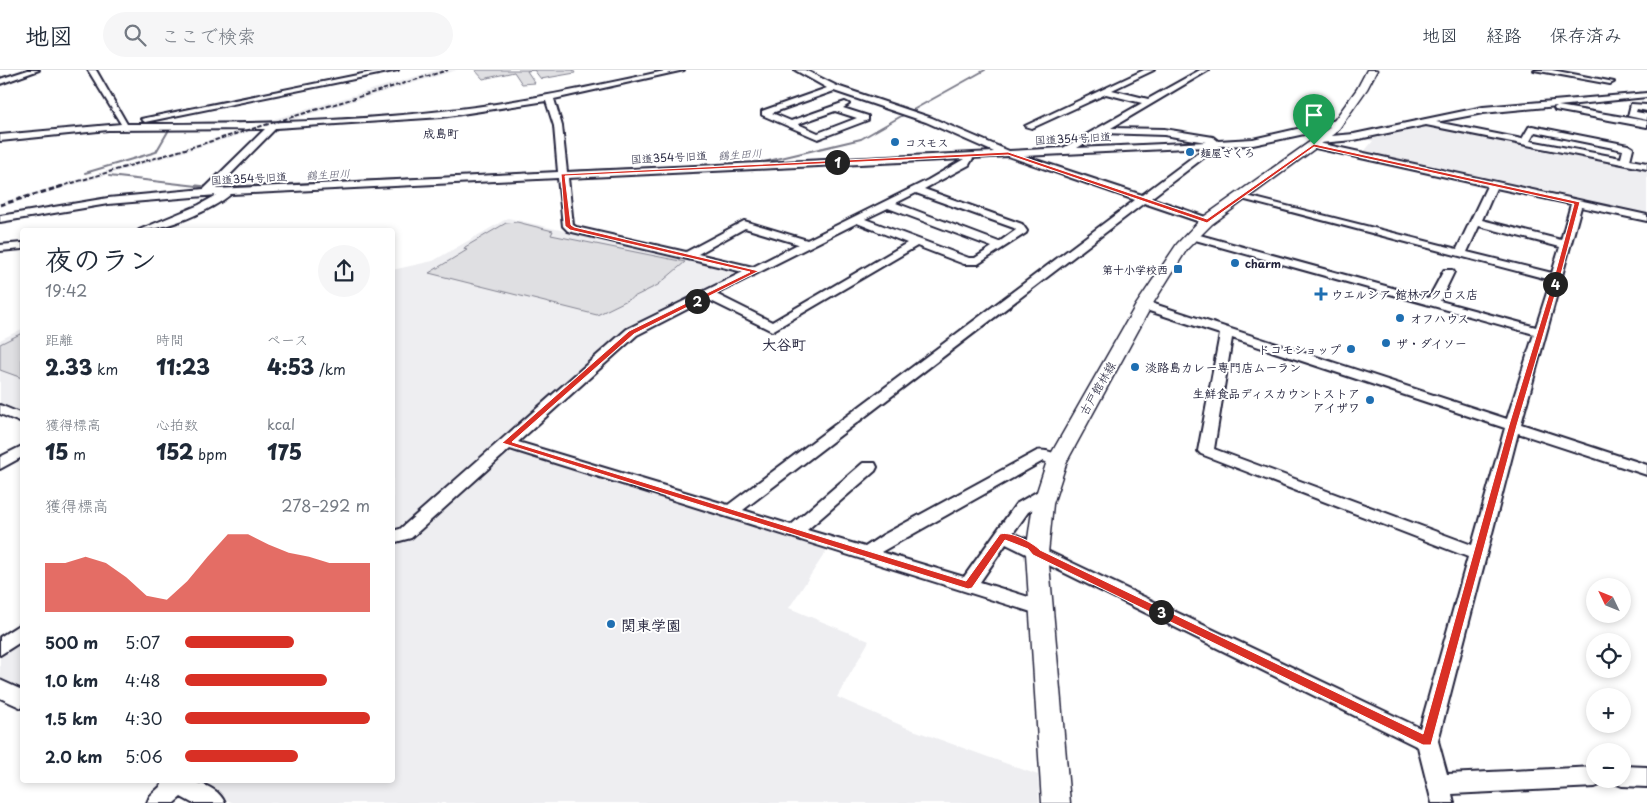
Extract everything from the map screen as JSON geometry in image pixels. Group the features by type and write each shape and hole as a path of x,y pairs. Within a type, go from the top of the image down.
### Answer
{"main road":[{"name":"古戸館林線","path":"1056,803 1037,553 1039,524 1046,494 1057,461 1144,305 1192,236 1207,221 1317,143 1337,126 1338,121 1362,89 1372,70"}],"street":[{"path":"0,82 34,70"},
{"path":"92,70 122,125"},
{"path":"0,138 122,125 394,70"},
{"path":"122,125 273,126 442,114 549,98 680,70"},
{"path":"799,70 834,88 929,120 974,142 1207,221"},
{"path":"1030,126 1150,70"},
{"path":"1065,151 1205,70"},
{"path":"1538,70 1610,82"},
{"path":"1603,116 1613,70"},
{"path":"834,88 766,113 818,136 865,118 835,108"},
{"path":"1105,91 1150,102"},
{"path":"1317,143 1483,110 1647,95"},
{"path":"1625,97 1647,101"},
{"path":"549,98 558,126 568,226 572,229 756,271"},
{"path":"791,124 862,98"},
{"path":"1537,104 1647,124"},
{"path":"1647,108 1634,106 1631,114 1647,117"},
{"name":"国道354号旧道","path":"0,220 108,201 208,192 1216,144 1268,140 1338,121"},
{"path":"1424,123 1647,166"},
{"path":"208,192 273,126"},
{"path":"1524,143 1532,129 1595,138 1628,148 1625,162"},
{"path":"730,512 1216,144 1213,140 1177,134 1100,130"},
{"path":"1591,155 1595,138"},
{"path":"1317,143 1647,218"},
{"path":"395,536 405,534 632,332 708,296 916,190 966,163 970,156"},
{"path":"1461,254 1493,184"},
{"path":"858,220 968,262 978,261 1022,231 1022,229 916,190"},
{"path":"149,228 203,207 231,191"},
{"path":"1239,197 1557,278"},
{"path":"1577,202 1557,278 1513,425 1427,741 1440,794 1586,778"},
{"path":"888,204 1000,246"},
{"path":"1476,222 1566,245"},
{"path":"686,256 744,224 809,244"},
{"path":"1192,236 1540,332"},
{"path":"708,296 772,327 916,242"},
{"path":"0,248 20,246"},
{"path":"1433,302 1448,272"},
{"path":"1144,305 1647,470"},
{"path":"1227,332 1206,451 1478,554"},
{"path":"0,409 20,418"},
{"path":"506,443 1041,608"},
{"path":"0,464 20,452"},
{"path":"868,555 872,550 890,538 1042,455 1057,461"},
{"path":"794,532 869,467"},
{"path":"968,586 1022,508 1046,494"},
{"path":"1003,536 1031,547 1037,553 1427,741"},
{"path":"0,646 20,632"},
{"path":"0,688 20,699"},
{"path":"1631,776 1647,777"},
{"path":"158,803 174,783"},
{"path":"177,783 214,803"}],"shaded area":[{"path":"437,70 457,70 283,122 261,123"},
{"path":"475,70 534,70 527,71 535,83 522,84 514,72 483,79"},
{"path":"534,70 573,70 575,73 541,79"},
{"path":"1427,125 1647,168 1647,215 1362,154 1373,141 1358,138"},
{"path":"257,126 266,127 0,207 0,203"},
{"path":"508,218 743,272 616,337 403,527 395,531 395,269 433,261"},
{"path":"517,222 553,231 551,235 685,262 658,285 597,315 429,273 467,250 464,249 465,247 506,223"},
{"path":"20,330 20,411 0,404 0,340"},
{"path":"20,334 20,377 0,370 0,344"},
{"name":"関東学園","path":"518,452 827,550 789,608 869,641 837,697 905,727 1038,775 1039,803 233,803 195,783 395,783 395,541 398,542 410,536 502,455"},
{"path":"20,636 20,691 0,680 0,651"}],"waterway":[{"name":"鶴生田川","path":"911,111 985,70"},
{"name":"鶴生田川","path":"568,171 760,163 861,139 905,114"},
{"name":"鶴生田川","path":"85,173 156,152 170,128"},
{"name":"鶴生田川","path":"241,186 218,187 558,172"},
{"name":"鶴生田川","path":"109,176 206,187 197,186"}],"railway":[{"path":"59,187 448,70"},
{"path":"0,205 63,186"}],"place":[{"name":"コスモス","path":"895,142"},
{"name":"麺屋ざくろ","path":"1190,152"},
{"name":"charm","path":"1235,263"},
{"name":"第十小学校西","path":"1178,269"},
{"name":"ウエルシア 館林アクロス店","path":"1321,294"},
{"name":"オフハウス","path":"1400,318"},
{"name":"ザ・ダイソー","path":"1386,343"},
{"name":"ドコモショップ","path":"1351,349"},
{"name":"淡路島カレー専門店ムーラン","path":"1135,367"},
{"name":"生鮮食品ディスカウントストア アイザワ","path":"1370,400"},
{"name":"関東学園","path":"611,624"}],"district":[{"name":"成島町","path":"441,133"},
{"name":"大谷町","path":"784,343"}],"route":[{"path":"1314,145 1577,202 1557,278 1513,425 1427,741 1037,553 1031,547 1003,536 968,586 506,443 632,332 756,271 572,229 568,226 562,175 1008,154 1207,221 1314,145"}]}
